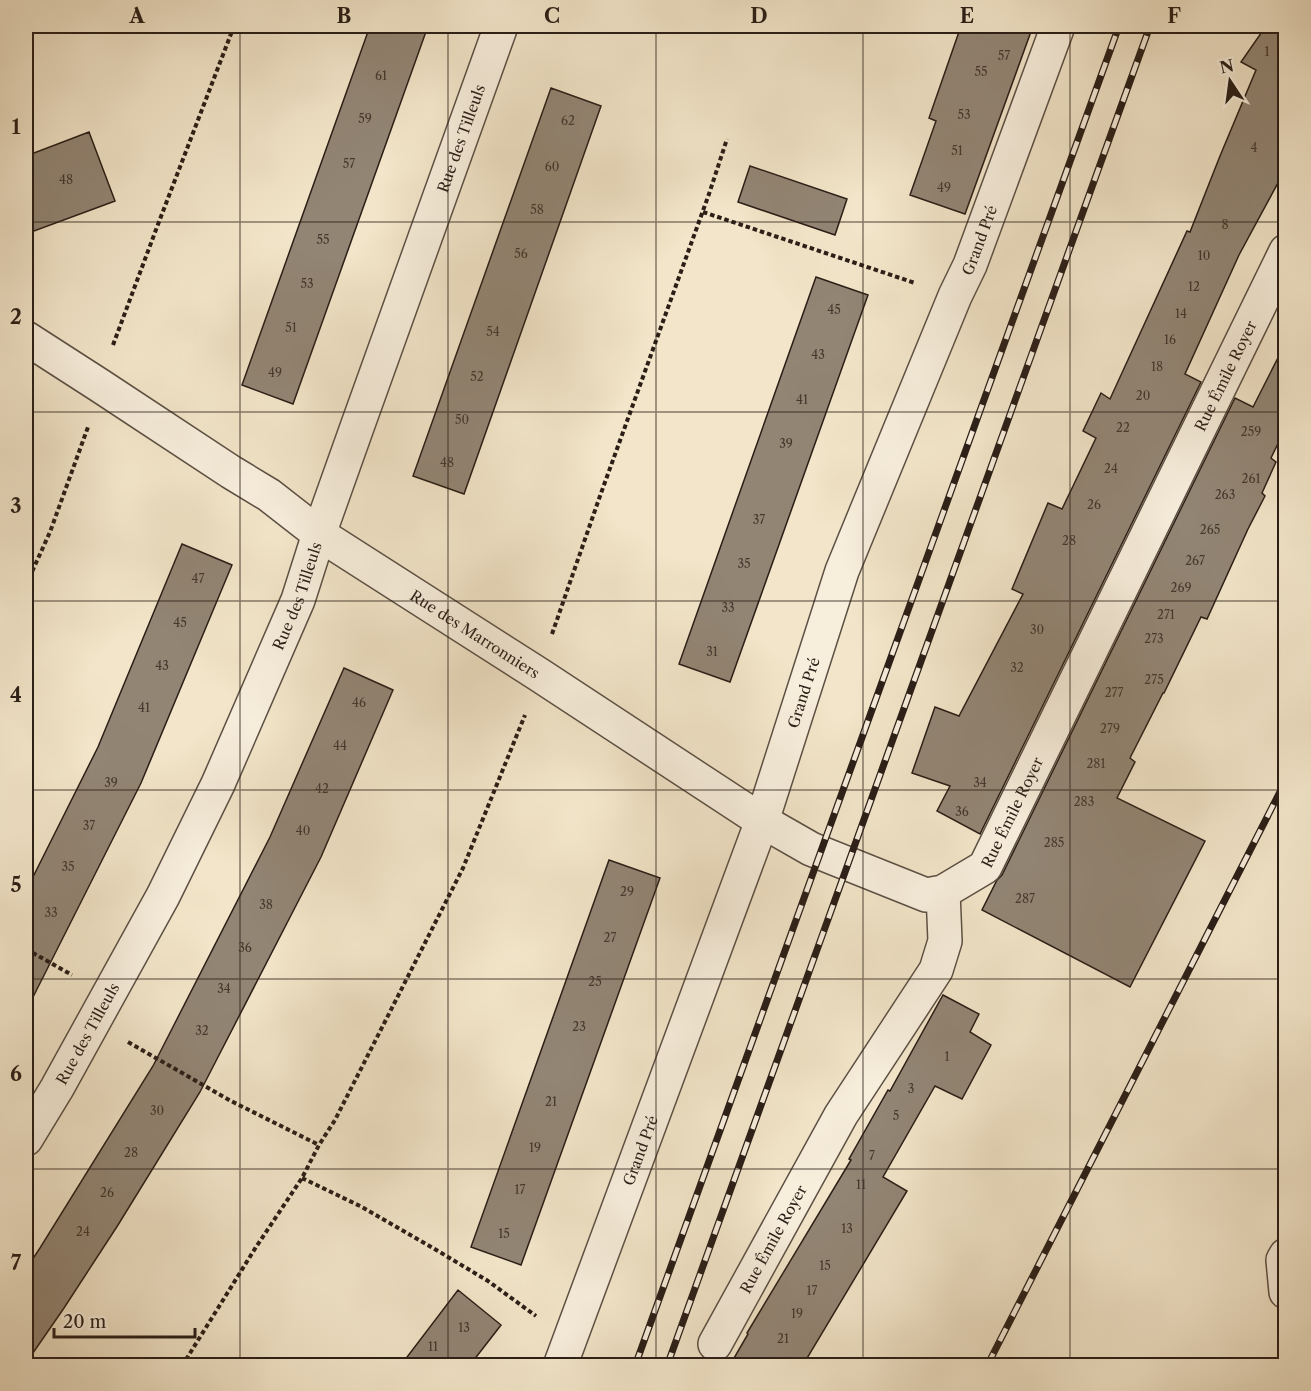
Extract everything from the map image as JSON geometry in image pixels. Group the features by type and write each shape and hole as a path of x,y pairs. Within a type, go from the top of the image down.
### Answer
{"street":[{"name":"Rue des Tilleuls","path":"26,1139 57,1088 163,896 218,784 298,600 319,534 501,26"},
{"name":"Grand Pré","path":"564,1353 762,822 842,571 955,296 974,256 1058,26"},
{"name":"Rue Émile Royer","path":"715,1344 841,1115 936,970 945,941 943,892 985,867 1286,251"},
{"name":"Rue des Marronniers","path":"26,338 269,495 319,534 762,822 812,849 926,895 943,892"},
{"path":"1286,1254 1283,1260 1286,1292"}],"path":[{"path":"26,585 50,532 157,227 234,26"},
{"path":"183,1365 302,1178 335,1120 462,868 539,675 727,139"},
{"path":"703,212 955,296"},
{"path":"26,949 101,1009 231,1101 319,1145"},
{"path":"302,1178 362,1207 488,1281 564,1353"}],"building":[{"path":"370,26 428,26 293,404 242,385"},
{"path":"961,26 1033,26 965,214 910,195 936,121 929,118"},
{"path":"1266,26 1286,26 1286,168 1239,255 1185,374 1201,382 980,834 937,811 950,786 912,773 935,707 959,716 1023,594 1012,589 1048,503 1062,509 1096,438 1083,431 1101,393 1110,399 1187,231 1190,232 1256,70 1241,62"},
{"path":"551,88 601,106 464,494 413,476"},
{"path":"89,132 115,201 26,234 26,156"},
{"path":"750,166 847,199 835,235 738,202"},
{"path":"816,277 868,295 730,682 679,664"},
{"path":"1286,342 1286,427 1271,458 1276,462 1262,493 1265,496 1207,619 1201,617 1130,758 1135,762 1117,798 1205,841 1130,987 982,910 997,880 1002,875 1235,398 1253,407"},
{"path":"182,544 232,565 141,783 26,1011 26,891 98,747"},
{"path":"344,668 393,690 321,857 200,1092 118,1225 26,1363 26,1269 153,1066 270,837"},
{"path":"609,860 660,878 521,1265 471,1247"},
{"path":"943,995 979,1014 970,1032 991,1045 962,1099 935,1086 883,1177 907,1191 803,1365 730,1365 851,1160 849,1159"},
{"path":"458,1290 501,1325 470,1365 401,1365"}],"railway":[{"path":"635,1366 1119,26"},
{"path":"667,1366 1150,26"},
{"path":"987,1366 1286,780"}]}
